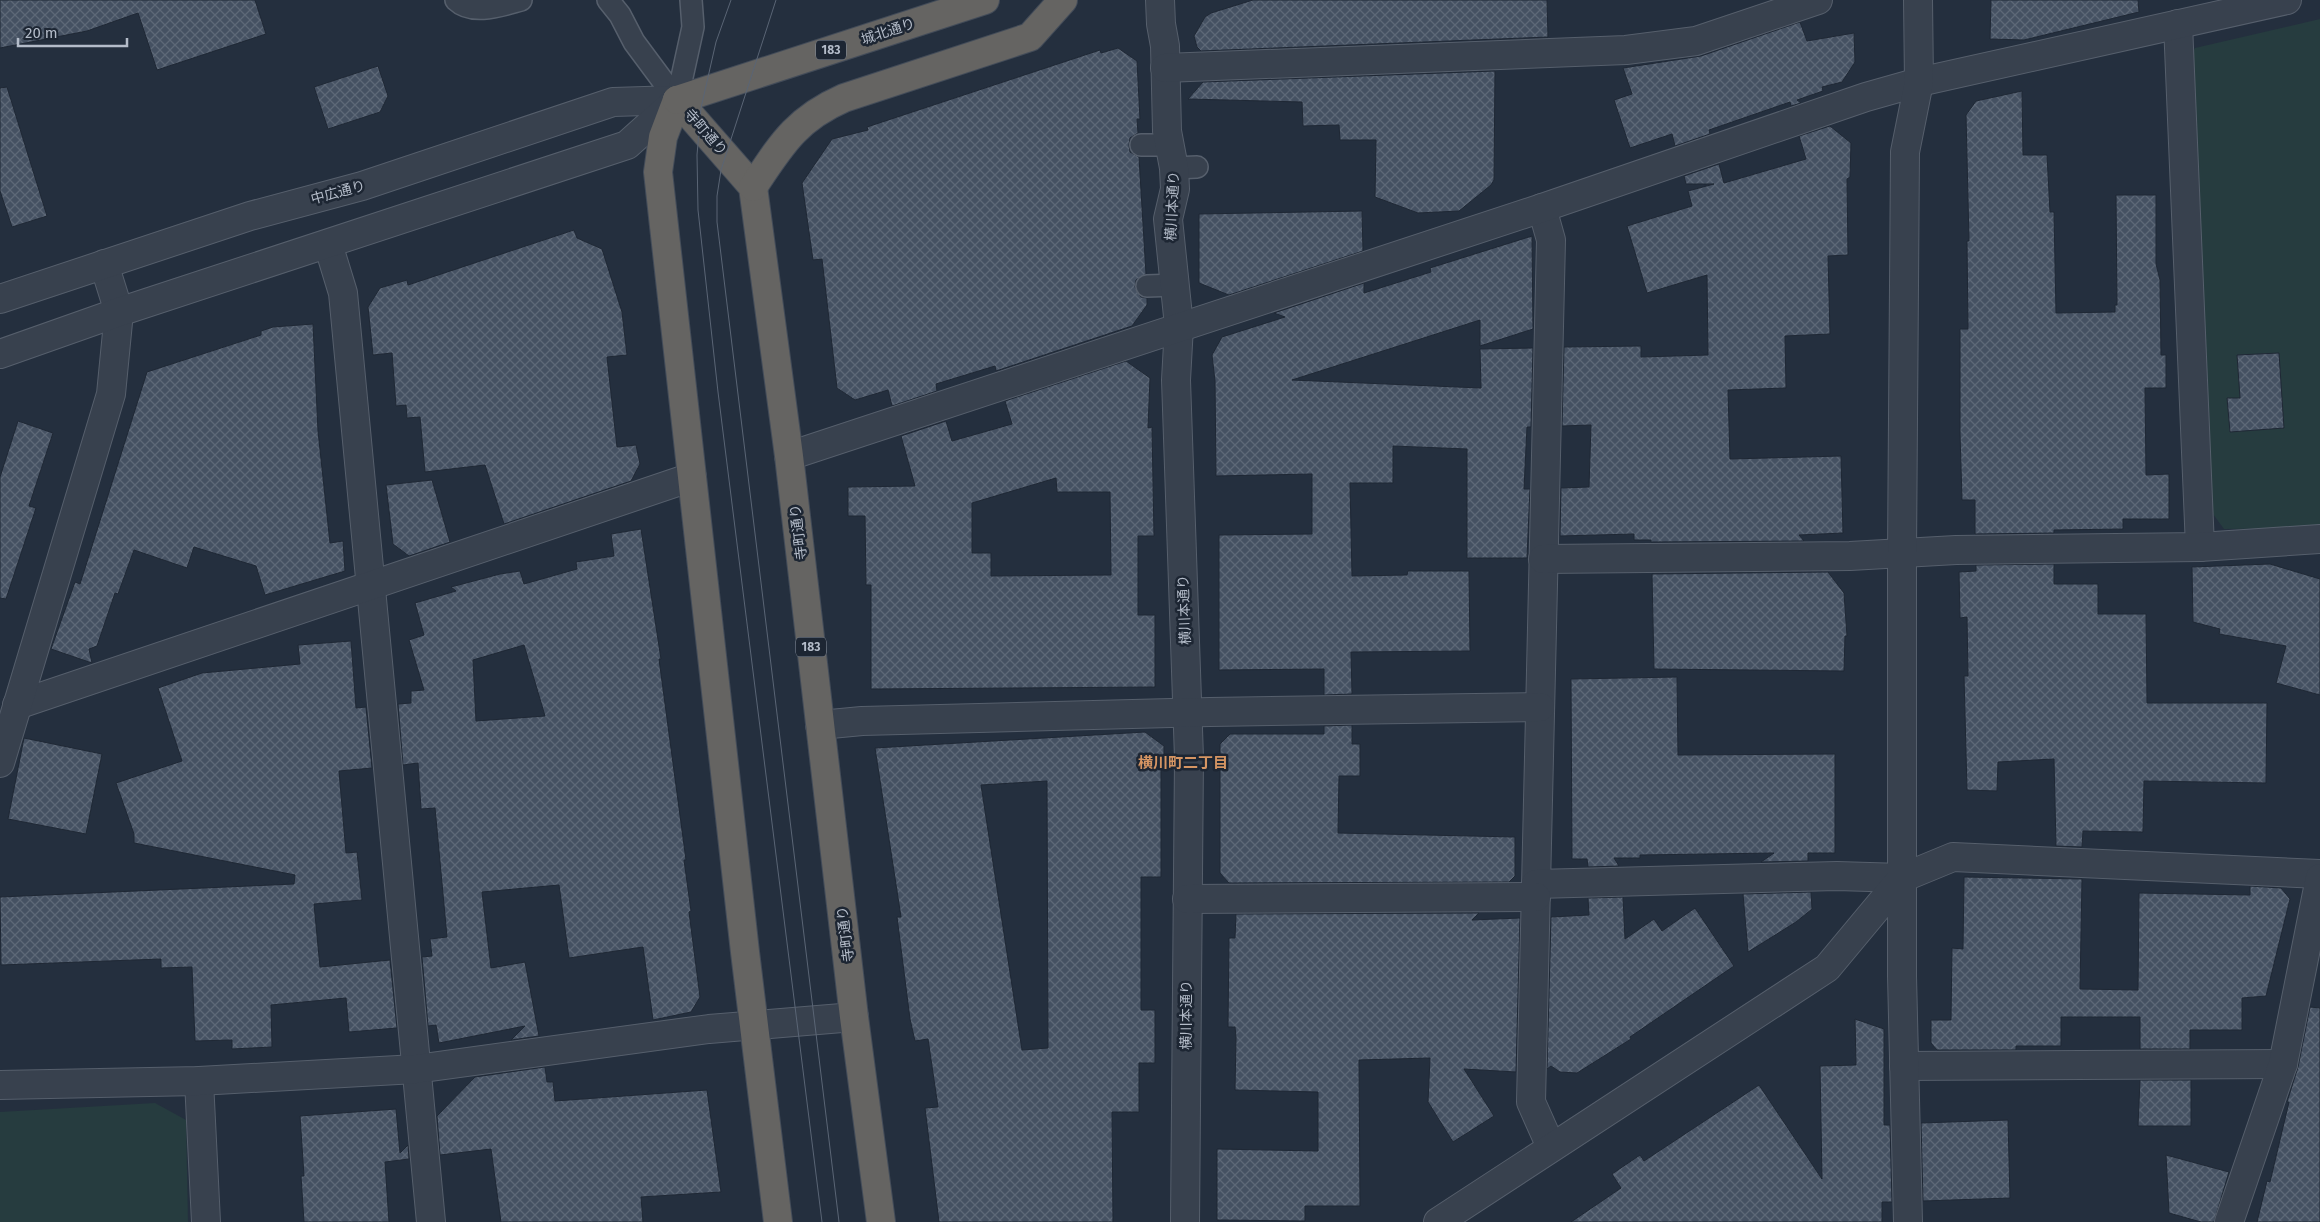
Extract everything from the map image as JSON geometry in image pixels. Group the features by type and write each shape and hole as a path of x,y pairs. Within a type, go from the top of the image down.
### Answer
{"highway":[{"name":"城北通り","path":"677,100 986,0"},
{"path":"753,187 788,136 797,126 819,110 844,98 1030,37 1063,0"},
{"name":"寺町通り","path":"778,1222 753,1024 658,172 664,137 677,100 753,187 788,456 854,1017 881,1222"}],"street":[{"name":"横川本通り","path":"1160,0 1161,24 1165,46 1167,131 1180,160 1168,219 1179,326 1176,380 1189,758 1185,1222"},
{"path":"1165,68 1626,50 1696,42 1818,0"},
{"path":"1908,1222 1902,878 1905,152 1919,82 1918,0"},
{"path":"788,456 1542,208 1866,97 1919,82 2287,0"},
{"path":"2178,24 2200,548"},
{"path":"0,354 119,312 627,145 677,100"},
{"name":"中広通り","path":"0,298 250,216 362,186 612,102 677,100"},
{"path":"1542,208 1551,240 1531,1102 1551,1147"},
{"path":"328,244 344,293 370,587 431,1222"},
{"path":"0,763 111,394 119,312 104,264"},
{"path":"17,705 370,587 692,476"},
{"path":"1543,559 1850,556 1956,550 2200,548 2320,539"},
{"path":"820,725 862,721 1540,707"},
{"path":"1187,899 1536,890 1837,876 1902,878 1953,857 2320,874"},
{"path":"1438,1222 1827,968 1902,878"},
{"path":"2229,1222 2283,1064 2320,878"},
{"path":"0,1085 199,1081 416,1068 753,1024 854,1017"},
{"path":"1904,1066 2283,1064"},
{"path":"199,1081 206,1222"}],"lane":[{"path":"456,0 461,5 489,9 522,0"},
{"path":"608,0 620,15 634,42 677,100"},
{"path":"677,100 693,27 692,0"},
{"path":"1141,145 1180,160"},
{"path":"1147,286 1176,285"}],"green space":[{"path":"2320,19 2320,528 2224,529 2210,510 2181,66 2195,48"},
{"path":"155,1103 186,1120 188,1222 0,1222 0,1112"}],"building":[{"path":"0,0 255,0 266,34 157,70 138,13 87,31 0,48"},
{"path":"1253,0 1547,0 1548,37 1201,51 1197,47 1194,36 1205,17 1211,13"},
{"path":"1991,0 2138,0 2139,12 2024,40 1990,39"},
{"path":"1800,22 1807,41 1854,33 1855,62 1842,82 1822,87 1823,91 1797,100 1801,103 1791,106 1790,102 1709,130 1710,134 1675,146 1672,134 1630,148 1614,100 1632,94 1623,68 1701,56"},
{"path":"1118,48 1137,61 1140,119 1137,119 1138,133 1130,138 1129,145 1130,152 1139,157 1146,274 1136,280 1135,287 1141,297 1147,298 1147,305 1132,326 996,371 995,366 936,384 937,391 892,406 888,390 855,400 837,388 822,259 813,260 802,183 832,139 868,130 867,127 1100,50 1101,53"},
{"path":"378,66 388,96 380,112 328,129 314,87"},
{"path":"1495,71 1494,180 1491,185 1459,211 1418,213 1375,197 1376,140 1340,140 1339,125 1303,126 1302,102 1188,99 1203,82"},
{"path":"7,87 47,216 12,227 0,191 0,88"},
{"path":"2022,91 2023,155 2047,155 2050,212 2054,212 2056,313 2115,312 2115,305 2117,305 2116,195 2156,195 2156,264 2160,280 2161,355 2166,355 2166,388 2145,388 2146,475 2169,474 2169,519 2123,519 2123,529 2054,530 2054,533 1975,534 1975,500 1962,500 1960,329 1968,329 1967,241 1969,241 1966,115 1976,101"},
{"path":"1830,126 1851,143 1850,177 1847,179 1848,255 1828,256 1830,334 1785,336 1786,388 1728,390 1730,459 1841,456 1843,533 1799,535 1804,541 1651,542 1651,540 1634,540 1634,534 1560,536 1561,488 1589,487 1591,425 1562,426 1564,347 1641,346 1641,357 1708,355 1707,275 1647,293 1627,226 1692,206 1688,191 1714,184 1686,184 1684,176 1719,164 1724,183 1806,159 1799,136"},
{"path":"1362,211 1363,251 1229,295 1199,283 1199,214"},
{"path":"574,230 577,238 602,249 622,312 627,355 607,357 617,447 636,445 640,464 631,481 504,524 485,465 425,472 420,417 407,418 406,405 396,406 392,353 373,355 368,307 380,288 407,280 408,285"},
{"path":"1532,236 1533,329 1480,346 1480,320 1292,380 1481,388 1480,349 1533,348 1531,427 1527,427 1524,489 1530,489 1527,558 1467,558 1467,449 1393,446 1393,483 1350,483 1352,576 1407,575 1408,571 1469,571 1470,651 1351,652 1352,694 1324,695 1324,669 1219,670 1219,535 1312,534 1312,474 1216,476 1215,381 1212,355 1222,337 1285,317 1274,313 1364,283 1364,293 1431,272 1430,268"},
{"path":"313,324 318,431 330,543 343,541 345,571 265,595 256,566 194,547 187,568 134,550 118,594 115,593 97,646 89,649 92,663 51,649 75,582 80,584 147,372 261,335 261,331 273,327"},
{"path":"2279,353 2284,428 2230,432 2227,398 2240,398 2237,355"},
{"path":"1126,361 1150,378 1148,428 1152,427 1154,536 1138,536 1138,615 1155,615 1155,687 871,689 871,585 866,585 865,516 848,516 848,487 915,486 901,436 946,421 952,441 1012,424 1005,401","holes":["1056,478 1057,492 1110,492 1111,575 991,576 991,553 972,553 972,503"]},
{"path":"18,421 53,433 29,506 36,508 6,599 0,598 0,477"},
{"path":"432,480 450,542 409,556 393,544 386,485"},
{"path":"641,529 661,659 659,659 686,860 684,860 691,911 689,912 700,997 691,1012 653,1020 643,947 569,958 559,885 482,892 491,968 525,962 539,1036 511,1040 525,1026 439,1043 436,1025 428,1026 422,957 432,956 430,939 447,937 435,808 421,809 418,763 403,765 398,704 411,703 411,691 424,690 409,640 424,635 415,603 456,591 451,587 500,574 520,571 524,584 577,569 576,562 614,556 611,534","holes":["524,645 545,716 476,721 473,660"]},
{"path":"2054,564 2054,584 2098,584 2098,614 2146,614 2147,703 2267,703 2266,783 2144,781 2143,832 2083,831 2082,847 2056,846 2054,759 1998,762 1997,791 1967,790 1964,676 1968,676 1967,617 1960,618 1959,572 1976,571 1976,565"},
{"path":"2270,564 2320,579 2320,695 2276,683 2286,646 2219,634 2220,629 2193,622 2192,567"},
{"path":"1828,572 1844,593 1847,636 1845,636 1844,671 1654,669 1652,574"},
{"path":"351,641 356,708 366,707 372,768 339,771 346,853 357,852 362,900 314,904 320,967 390,960 397,1028 349,1032 346,998 271,1005 272,1047 232,1049 232,1040 195,1041 192,967 161,968 161,959 1,965 0,897 294,884 295,875 134,843 134,834 116,783 182,761 158,688 202,673 300,664 298,645"},
{"path":"1677,677 1678,755 1835,754 1835,853 1808,853 1808,861 1761,862 1774,853 1640,855 1640,858 1614,858 1619,866 1588,867 1587,859 1572,859 1571,679"},
{"path":"1352,725 1352,744 1360,744 1360,776 1339,776 1338,833 1515,837 1515,876 1509,882 1229,883 1220,873 1220,744 1230,734 1324,734 1324,726"},
{"path":"1145,732 1164,746 1164,770 1161,770 1161,877 1141,877 1141,1010 1155,1010 1155,1063 1139,1063 1139,1112 1112,1112 1113,1222 939,1222 925,1108 938,1107 928,1039 915,1041 910,1019 897,917 901,917 875,748","holes":["1047,781 1048,1048 1022,1050 981,785"]},
{"path":"24,738 102,754 86,834 8,819"},
{"path":"1964,877 2082,879 2080,989 2138,990 2139,893 2250,895 2250,886 2281,888 2290,899 2266,996 2242,998 2242,1030 2190,1030 2190,1049 2140,1049 2140,1017 2061,1017 2061,1046 2016,1046 2016,1050 1937,1050 1931,1043 1931,1020 1951,1020 1952,948 1963,949"},
{"path":"1811,892 1812,909 1796,922 1748,952 1743,894"},
{"path":"1623,897 1625,939 1654,919 1662,931 1695,908 1734,966 1630,1037 1631,1039 1577,1073 1560,1072 1551,1066 1547,1069 1551,917 1589,915 1588,898"},
{"path":"1479,913 1472,920 1520,918 1516,1072 1464,1069 1494,1116 1453,1142 1428,1102 1430,1058 1359,1060 1360,1206 1305,1206 1305,1221 1217,1220 1217,1149 1318,1151 1318,1092 1235,1090 1235,1027 1228,1027 1229,938 1235,938 1236,914"},
{"path":"2310,1007 2320,1008 2320,1222 2257,1222 2267,1181 2270,1182 2289,1102 2287,1102 2298,1067"},
{"path":"1855,1019 1884,1029 1884,1125 1890,1125 1892,1202 1882,1202 1882,1222 1571,1222 1621,1188 1612,1174 1640,1155 1644,1161 1759,1085 1822,1179 1820,1066 1856,1065"},
{"path":"545,1067 547,1082 553,1082 555,1101 707,1090 721,1192 641,1197 643,1222 501,1222 491,1149 440,1155 437,1116 475,1077"},
{"path":"2140,1080 2191,1080 2191,1126 2138,1126"},
{"path":"396,1109 400,1153 408,1145 409,1159 385,1162 389,1222 304,1222 301,1176 304,1176 300,1116"},
{"path":"2008,1120 2010,1198 1923,1201 1921,1123"},
{"path":"2166,1155 2229,1172 2214,1222 2201,1222 2169,1213"}],"tram line":[{"path":"731,0 716,42 701,108 697,155 698,210 718,392 822,1222"},
{"path":"776,0 721,170 717,196 717,222 839,1222"}],"district":[{"name":"横川町二丁目","path":"1183,763"}]}
